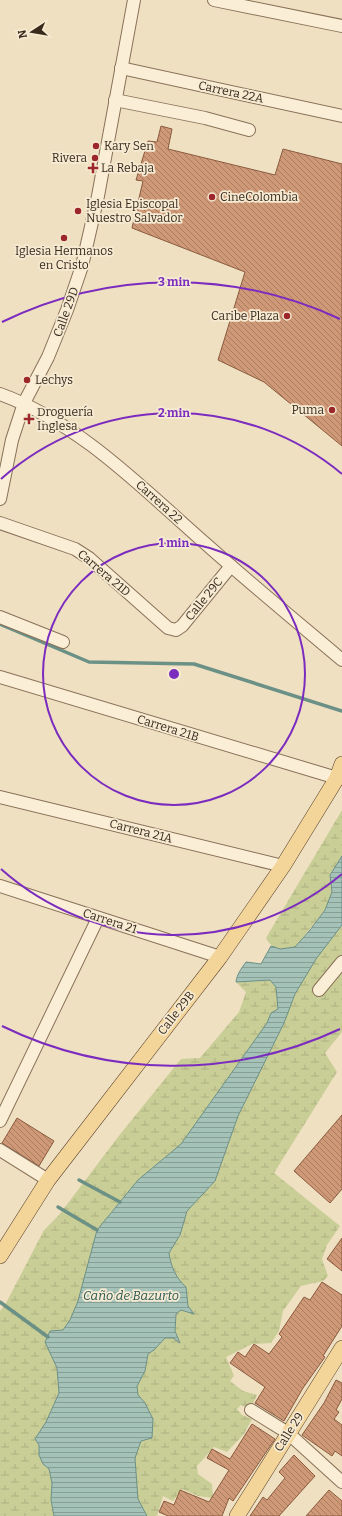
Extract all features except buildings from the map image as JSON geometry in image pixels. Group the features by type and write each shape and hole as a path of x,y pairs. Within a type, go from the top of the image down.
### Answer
{"main road":[{"name":"Calle 29B","path":"0,1256 48,1180 220,957 283,866 339,771"},
{"name":"Calle 29","path":"237,1516 342,1348"}],"street":[{"name":"Calle 29D","path":"0,499 12,440 24,403 48,357 67,310 82,266 98,196 134,0"},
{"path":"214,0 342,26"},
{"name":"Carrera 22A","path":"121,68 342,116"},
{"path":"115,100 206,118 250,130"},
{"name":"Carrera 22","path":"0,394 24,403 78,436 129,476 231,566 342,660"},
{"name":"Carrera 21D","path":"0,523 75,549 89,558 168,628 176,630"},
{"name":"Calle 29C","path":"176,630 182,626 231,566"},
{"path":"0,617 63,642"},
{"name":"Carrera 21B","path":"0,677 339,771"},
{"name":"Carrera 21A","path":"0,797 283,866"},
{"name":"Carrera 21","path":"0,886 220,957"},
{"path":"0,1121 98,918"},
{"path":"319,990 342,962"},
{"path":"0,1150 48,1180"},
{"path":"251,1410 288,1433 342,1482"}],"green space":[{"path":"342,810 342,856 330,875 332,892 325,910 295,947 281,949 275,948 266,938"},
{"path":"342,925 342,1032 325,1053 337,1072 274,1173 340,1226 327,1245 322,1259 328,1276 323,1281 301,1286 283,1311 279,1331 271,1343 252,1344 226,1357 234,1376 230,1381 243,1391 257,1395 250,1409 241,1405 237,1409 242,1415 252,1419 244,1434 227,1452 214,1447 197,1466 198,1474 212,1484 213,1498 198,1496 182,1489 173,1501 163,1496 157,1516 147,1516 138,1499 135,1458 141,1440 145,1403 138,1395 137,1386 145,1371 148,1354 165,1338 173,1338 180,1342 175,1331 176,1314 181,1310 194,1314 188,1306 186,1287 174,1272 169,1253 180,1235 187,1211 215,1181 238,1116 284,1023 295,994 316,959"},
{"path":"270,980 276,987 278,1009 271,1013 267,1023 181,1144 138,1180 104,1221 78,1301 70,1320 63,1330 50,1331 45,1342 57,1368 59,1393 46,1422 35,1439 39,1445 39,1455 43,1464 49,1469 52,1483 51,1500 54,1516 0,1516 0,1311 5,1305 44,1230 59,1215 118,1137 181,1059 200,1058 239,1012 246,992 236,982"}],"water":[{"name":"Caño de Bazurto","path":"342,856 342,925 316,959 295,994 284,1023 238,1116 215,1181 187,1211 180,1235 169,1253 174,1272 186,1287 188,1306 194,1314 181,1310 176,1314 175,1331 180,1343 173,1338 165,1338 148,1354 145,1371 137,1386 138,1395 145,1403 153,1419 152,1438 141,1441 135,1458 138,1499 147,1516 54,1516 51,1500 52,1483 49,1469 43,1464 39,1455 39,1445 35,1439 46,1422 59,1393 57,1368 45,1342 50,1331 63,1330 70,1320 78,1301 97,1230 138,1180 181,1144 267,1023 271,1013 278,1009 276,987 270,980 236,982 237,976 241,969 246,962 261,964 271,946 280,949 295,947 325,910 332,892 330,875"}],"waterway":[{"path":"0,624 89,662 194,664 342,711"},
{"path":"79,1180 120,1202"},
{"path":"58,1207 97,1230"},
{"path":"0,1302 48,1337"}],"place":[{"name":"Kary Sen","path":"96,146"},
{"name":"Rivera","path":"95,158"},
{"name":"La Rebaja","path":"93,168"},
{"name":"CineColombia","path":"212,197"},
{"name":"Iglesia Episcopal Nuestro Salvador","path":"78,211"},
{"name":"Iglesia Hermanos en Cristo","path":"64,238"},
{"name":"Caribe Plaza","path":"287,316"},
{"name":"Lechys","path":"27,380"},
{"name":"Puma","path":"332,410"},
{"name":"Droguería Inglesa","path":"29,419"}]}
